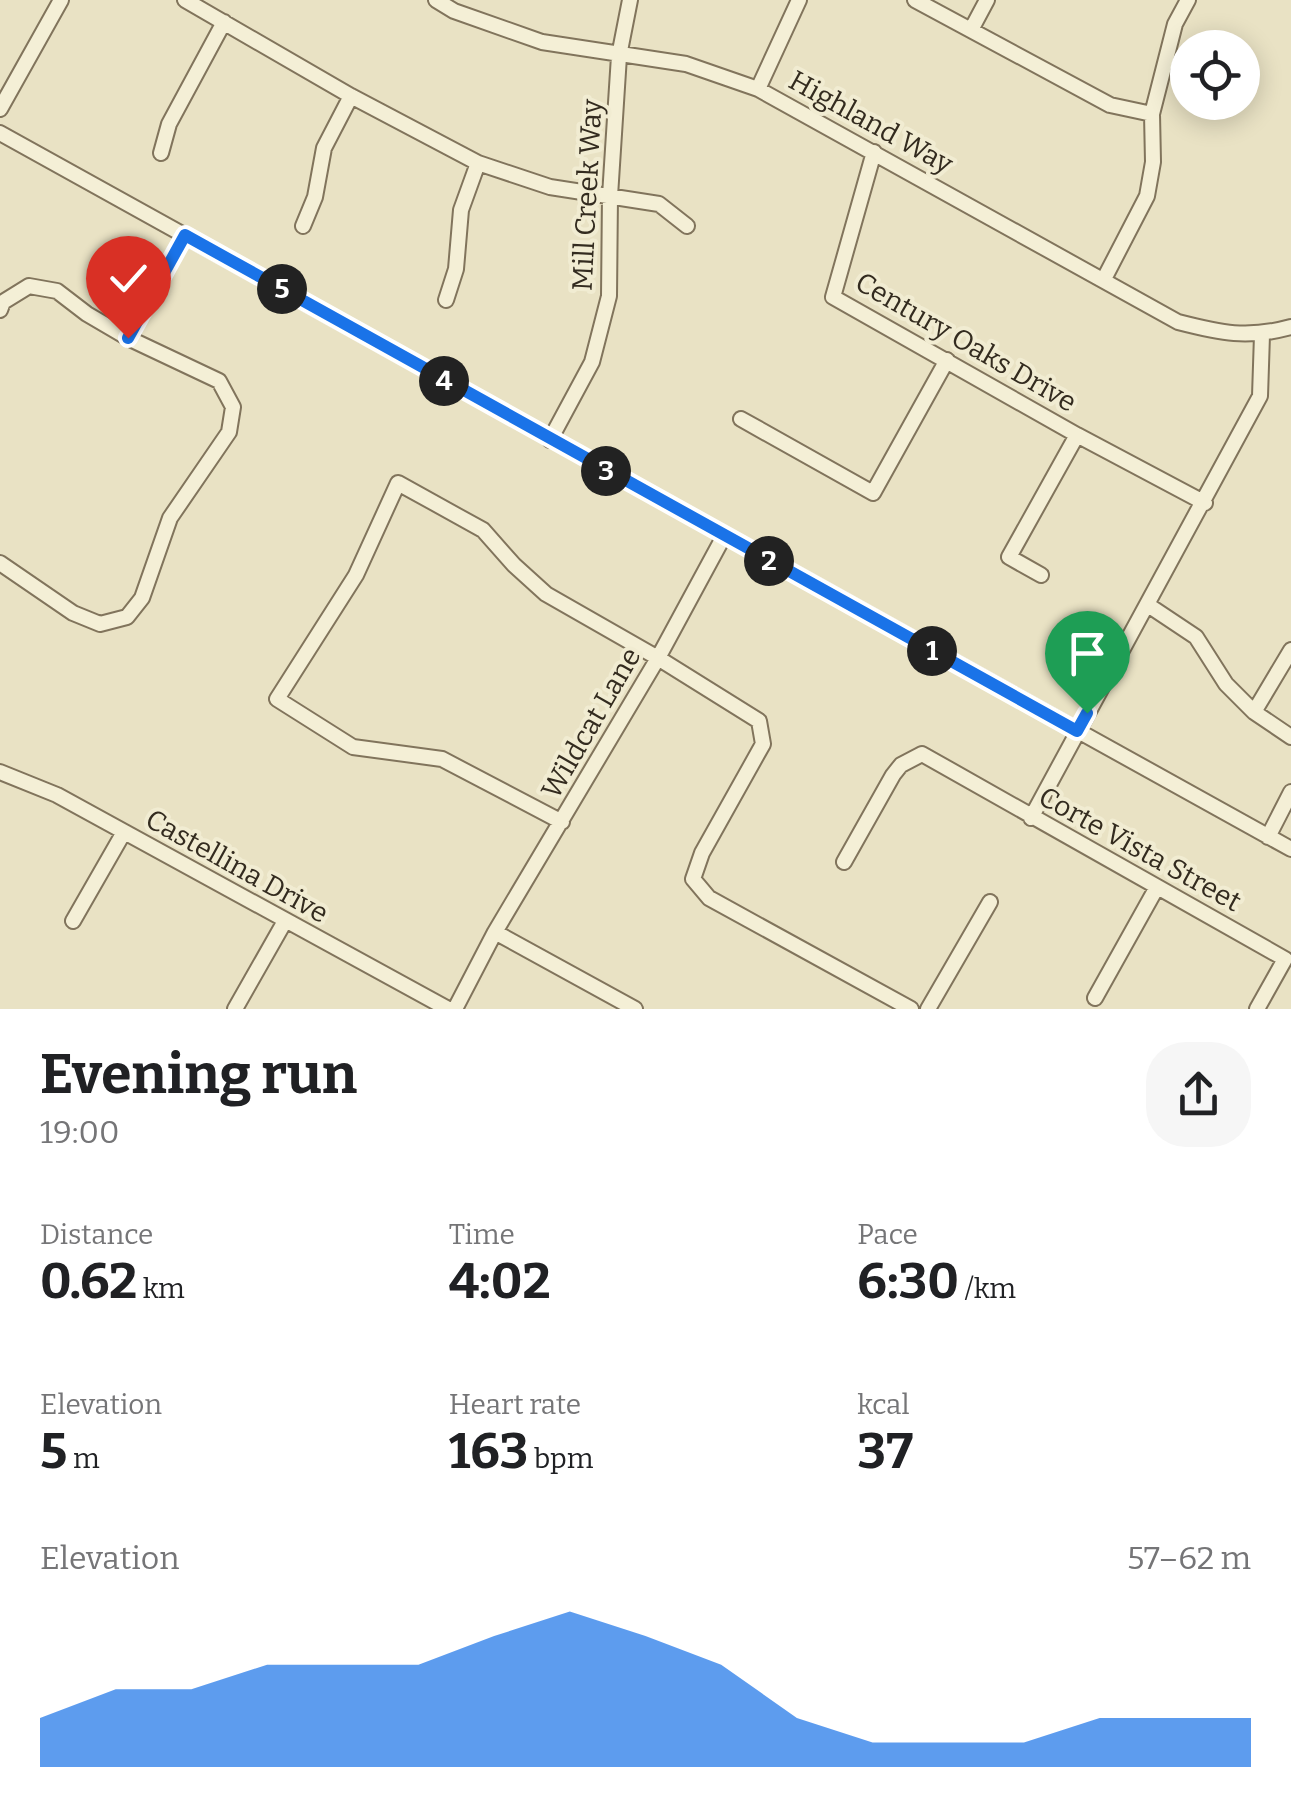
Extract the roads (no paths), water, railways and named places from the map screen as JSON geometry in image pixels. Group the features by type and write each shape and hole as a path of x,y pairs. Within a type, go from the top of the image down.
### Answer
{"street":[{"path":"0,109 60,0"},
{"path":"184,0 478,163 550,186 659,204 687,226"},
{"name":"Highland Way","path":"436,0 457,5 542,42 686,64 758,90 1178,322 1227,334 1262,335"},
{"name":"Mill Creek Way","path":"550,440 592,362 609,296 610,196 619,56 630,0"},
{"path":"758,90 799,0"},
{"path":"915,0 1110,105 1152,114"},
{"path":"971,30 987,0"},
{"path":"1104,279 1147,196 1153,162 1152,114 1175,24 1188,0"},
{"path":"161,153 169,124 224,22"},
{"path":"303,226 314,197 324,148 351,96"},
{"path":"0,133 1291,849"},
{"name":"Century Oaks Drive","path":"874,152 833,297 1077,435 1205,502"},
{"path":"446,300 456,269 462,210 478,163"},
{"path":"128,338 185,235"},
{"path":"0,310 3,302 29,286 57,291 128,338 219,380 233,408 229,432 170,518 142,598 127,617 100,624 73,612 0,563"},
{"path":"1032,818 1260,396 1262,335 1291,326"},
{"path":"741,420 873,493 947,360"},
{"path":"1042,575 1009,557 1077,435"},
{"path":"562,822 442,758 354,747 277,699 356,575 398,483 483,530 546,594 759,722 763,744 702,853 692,880 709,898 911,1009"},
{"name":"Wildcat Lane","path":"456,1009 495,932 658,658 724,536"},
{"path":"1148,605 1196,637 1226,684 1254,712 1291,736"},
{"path":"1254,712 1291,650"},
{"name":"Corte Vista Street","path":"844,862 892,774 922,754 1285,959 1257,1009"},
{"name":"Castellina Drive","path":"0,772 57,795 448,1009"},
{"path":"1268,837 1291,792"},
{"path":"73,922 124,832"},
{"path":"1095,998 1157,887"},
{"path":"928,1009 990,902"},
{"path":"235,1009 284,920"},
{"path":"495,932 635,1009"}]}
